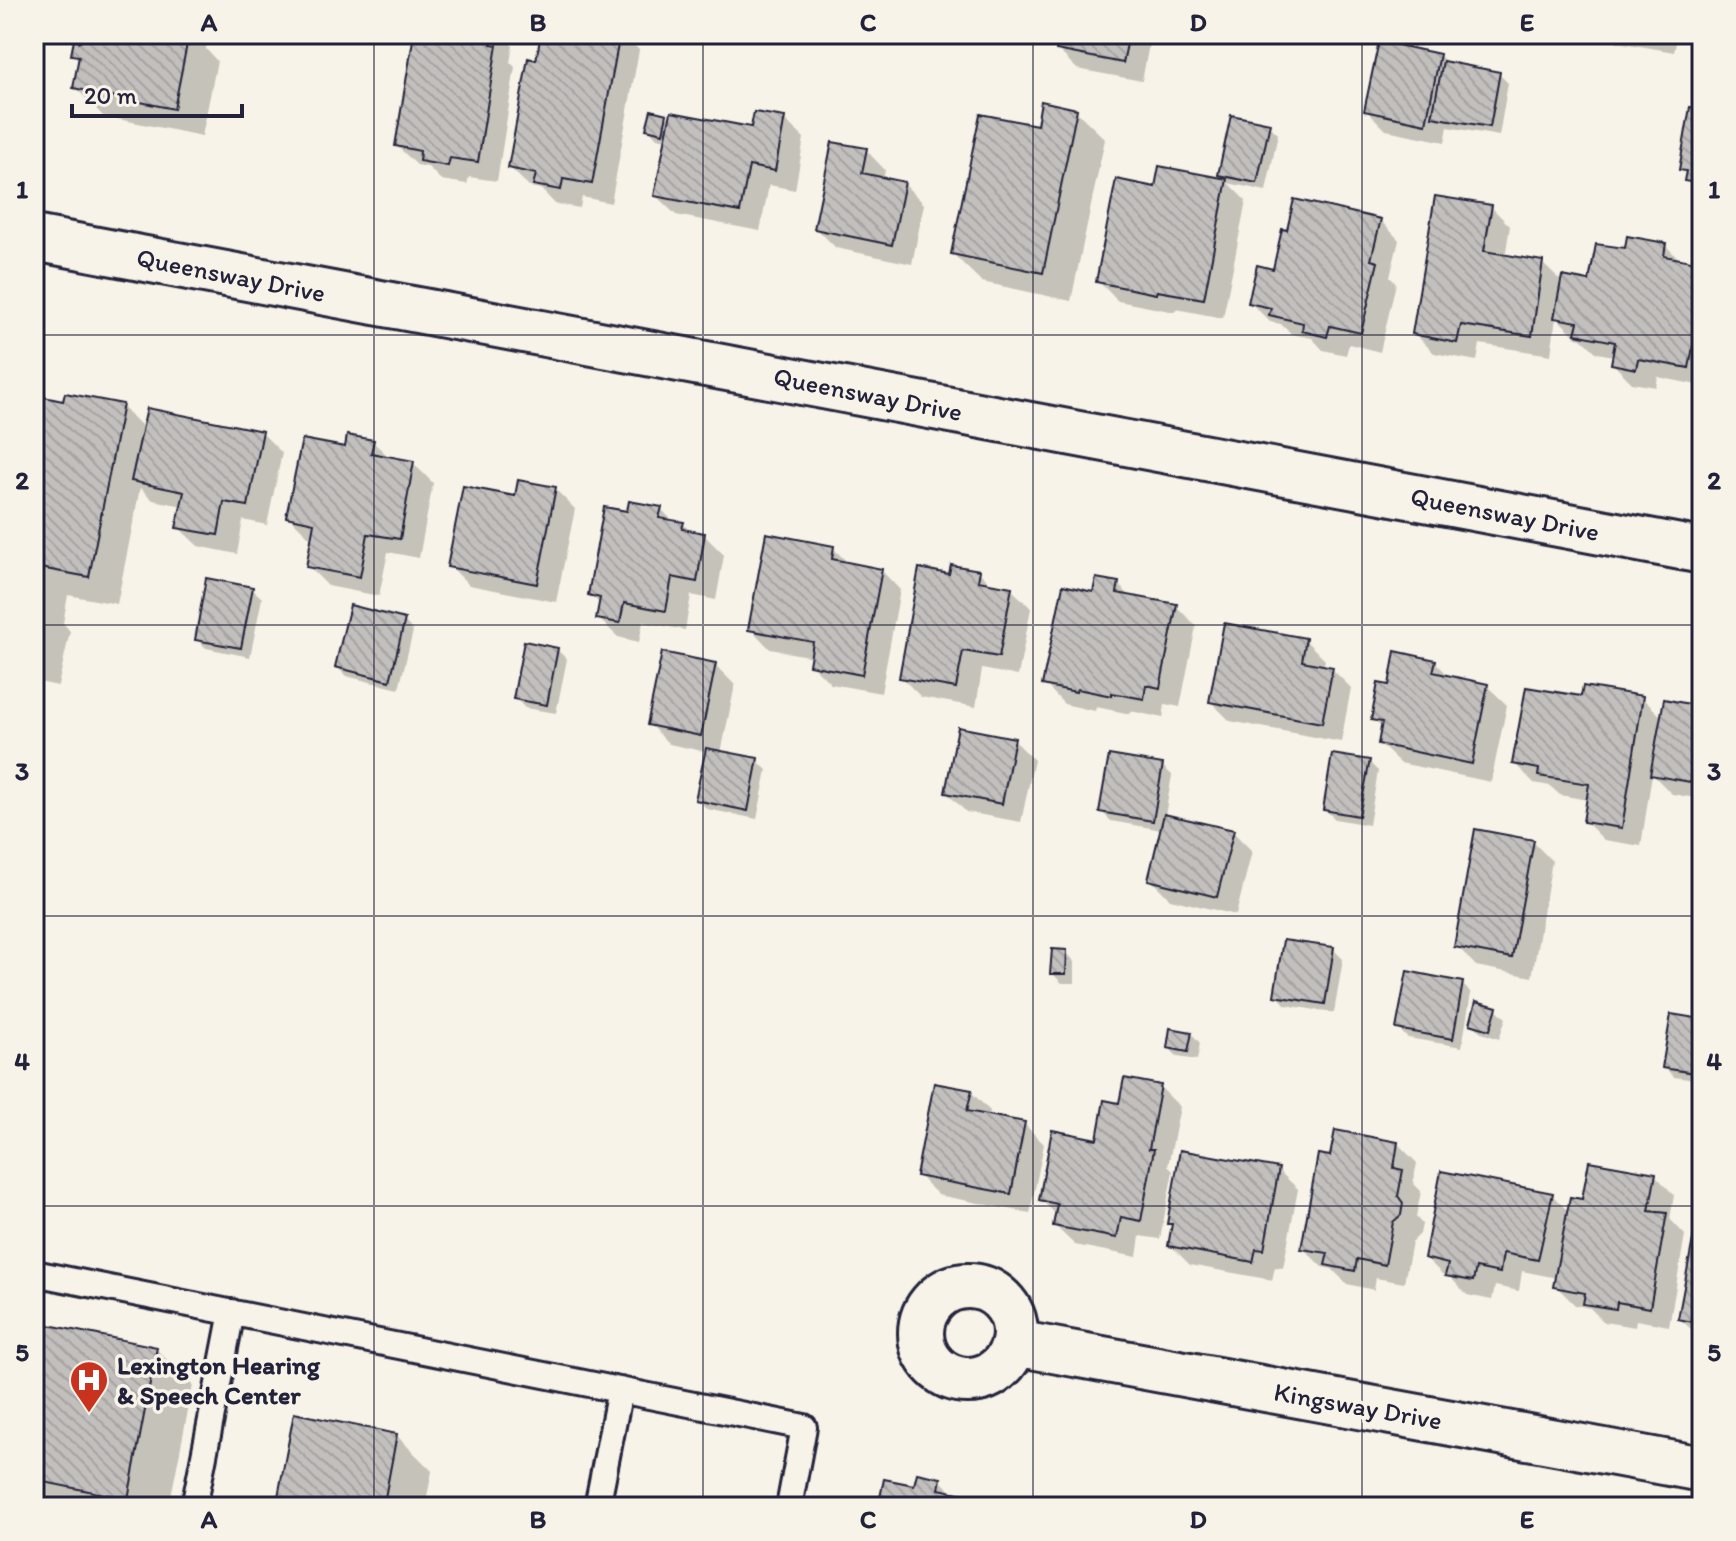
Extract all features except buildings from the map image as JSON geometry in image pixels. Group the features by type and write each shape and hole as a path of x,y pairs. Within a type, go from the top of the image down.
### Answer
{"street":[{"name":"Queensway Drive","path":"34,238 1702,551"},
{"name":"Kingsway Drive","path":"1015,1343 1702,1469"}],"lane":[{"path":"34,1273 804,1427 789,1507"},
{"path":"194,1507 232,1312"},
{"path":"597,1507 620,1390"}],"place":[{"name":"Lexington Hearing & Speech Center","path":"89,1414"}]}
